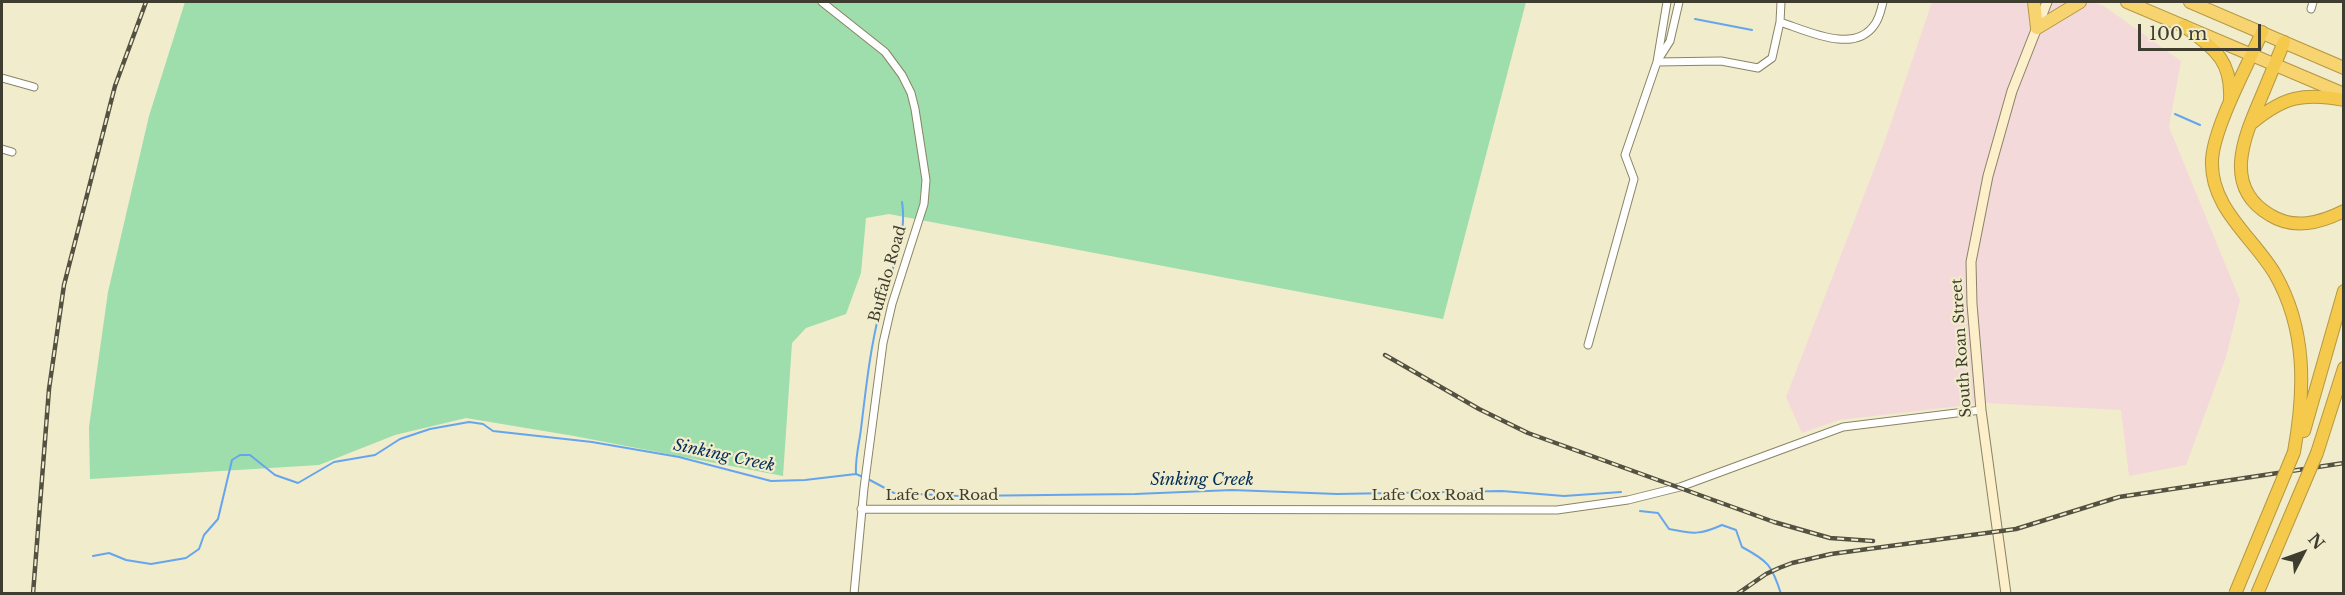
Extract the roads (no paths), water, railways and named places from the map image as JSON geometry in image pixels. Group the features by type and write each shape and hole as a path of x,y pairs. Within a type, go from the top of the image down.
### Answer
{"highway":[{"path":"2034,2 2037,28 2080,2"},
{"path":"2127,2 2343,94"},
{"path":"2190,2 2343,68"},
{"path":"2184,26 2215,50 2223,60 2228,71 2230,85 2229,108"},
{"path":"2262,32 2214,146 2213,177 2221,201 2266,261 2291,309 2303,368 2301,411 2294,452"},
{"path":"2284,42 2242,145 2241,171 2247,192 2262,210 2285,222 2299,224 2315,222 2343,211"},
{"path":"2249,126 2272,108 2294,98 2312,95 2343,100"},
{"path":"2235,594 2304,432 2343,291"},
{"path":"2257,594 2317,453 2343,368"},
{"path":"2326,422 2343,391"}],"main road":[{"name":"South Roan Street","path":"2006,594 1981,410 1972,304 1971,262 1986,185 2009,102 2047,2"}],"street":[{"name":"Buffalo Road","path":"822,2 885,52 902,75 915,109 926,180 924,204 903,268 883,344 867,457 854,594"},
{"path":"1588,345 1634,180 1625,155 1657,62 1667,2"},
{"path":"1657,62 1670,41 1679,2"},
{"path":"1657,62 1721,61 1758,68 1772,58 1780,22 1781,2"},
{"path":"1780,22 1836,39 1857,39 1877,22 1883,2"},
{"path":"2,78 34,87"},
{"path":"2,149 12,152"},
{"name":"Lafe Cox Road","path":"861,509 1557,510 1628,500 1680,487 1843,427 1981,410"}],"waterway":[{"path":"1695,19 1752,30"},
{"path":"2175,114 2200,125"},
{"path":"856,474 871,354 880,310 900,243 902,202"},
{"name":"Sinking Creek","path":"93,556 109,553 126,560 151,564 186,558 199,549 204,535 218,519 232,460 240,455 250,455 275,475 298,483 334,462 375,455 400,439 430,429 469,422 483,424 493,431 592,442 679,457 771,481 856,474 863,477"},
{"name":"Sinking Creek","path":"868,479 894,493 960,496 1135,494 1232,490 1337,494 1502,491 1564,496 1621,492"},
{"name":"Sinking Creek","path":"1640,511 1658,513 1669,529 1677,531 1702,532 1722,525 1736,530 1742,547 1758,556 1772,570 1781,594"}],"railway":[{"path":"33,594 49,389 64,285 115,86 146,2"},
{"path":"1385,355 1479,409 1528,433 1774,522 1830,538 1873,541"},
{"path":"1737,594 1779,568 1831,554 2016,529 2119,497 2344,463"}]}
